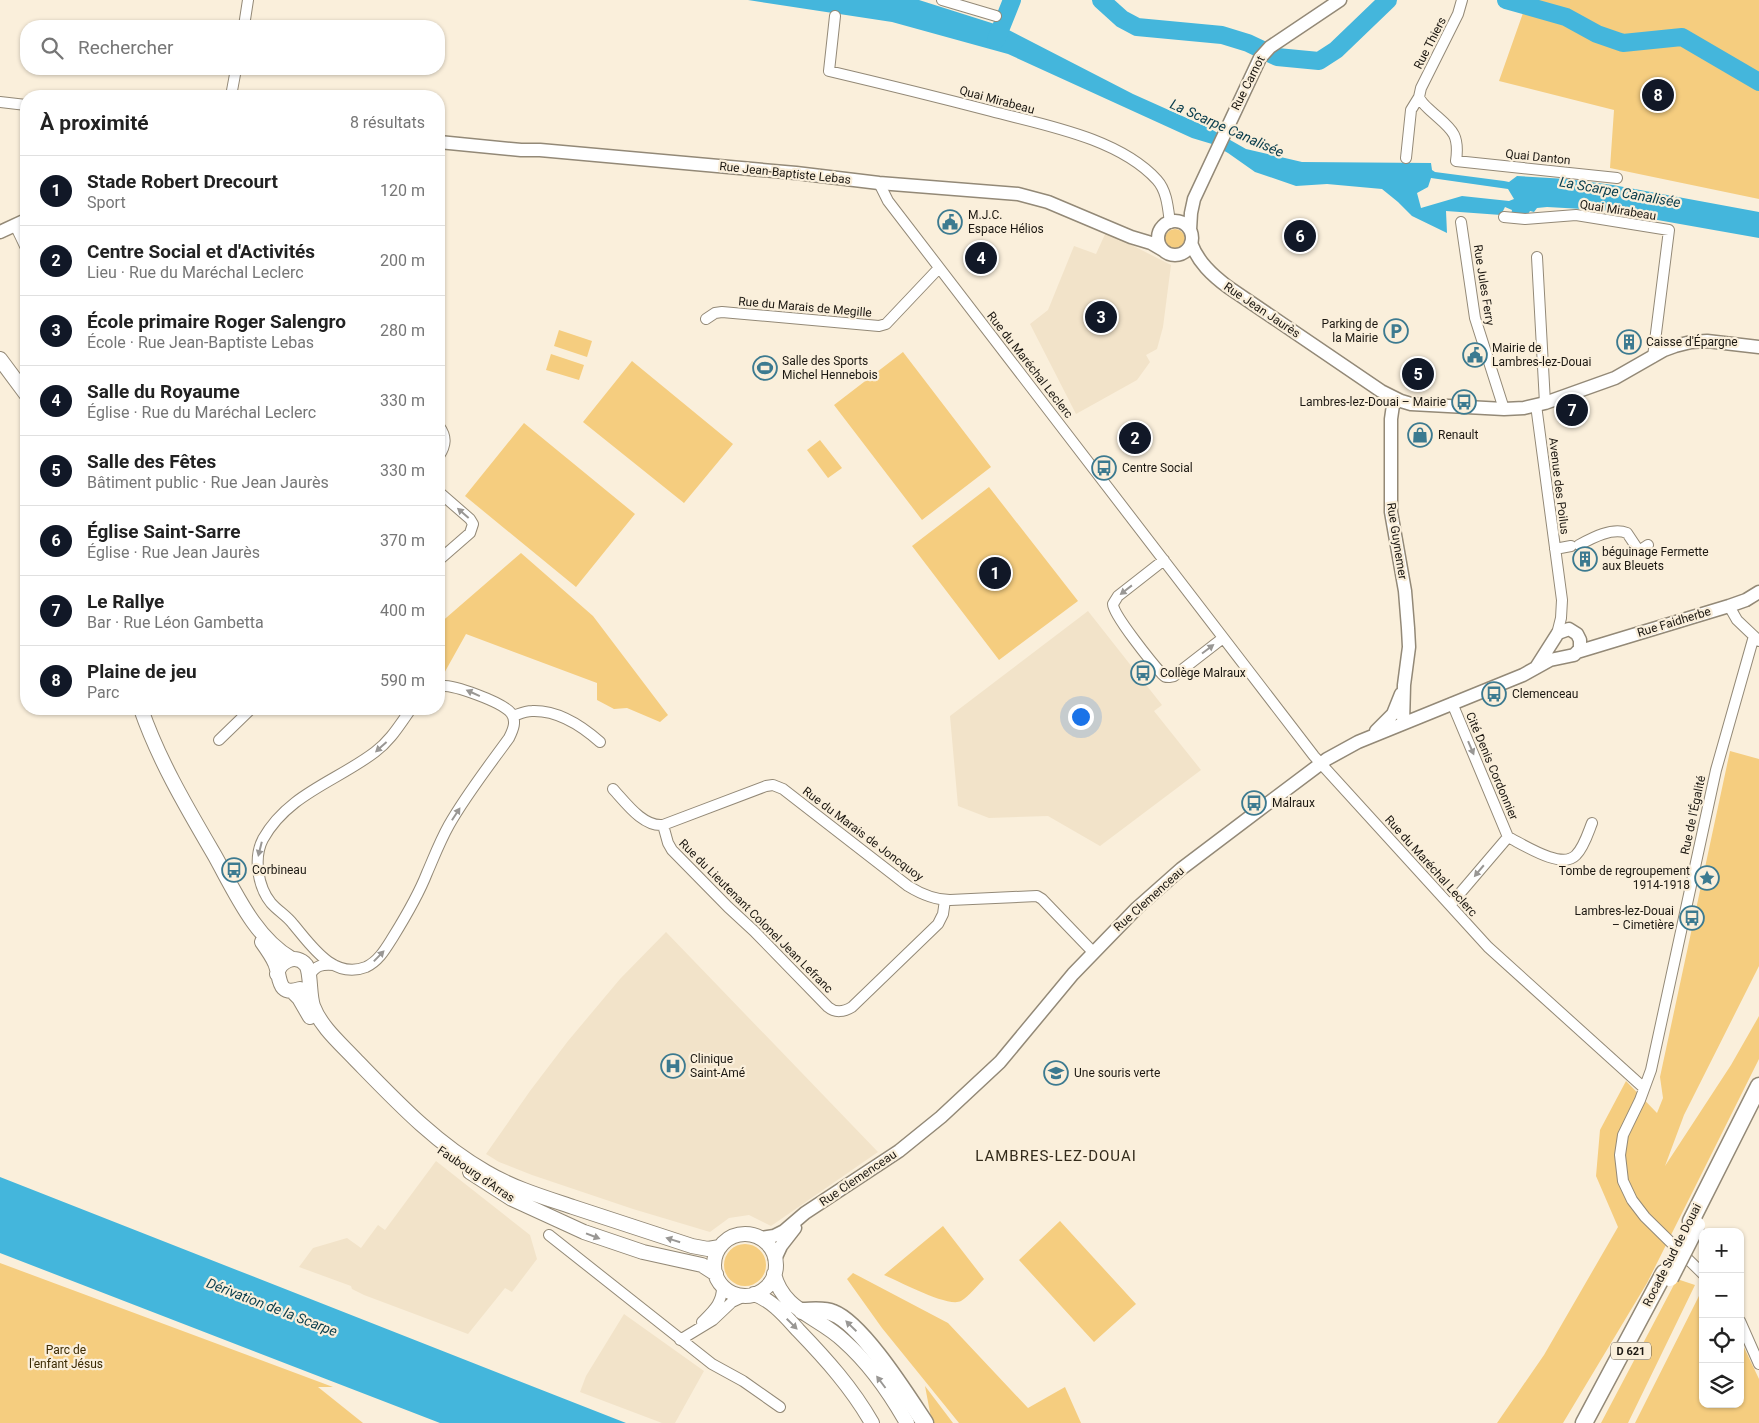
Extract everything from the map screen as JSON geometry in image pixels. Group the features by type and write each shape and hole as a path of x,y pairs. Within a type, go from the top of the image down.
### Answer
{"highway":[{"name":"Rocade Sud de Douai","path":"1694,1223 1759,1086"},
{"name":"Rocade Sud de Douai","path":"1592,1423 1694,1223 1759,1103"},
{"name":"Rocade Sud de Douai","path":"1584,1423 1641,1315 1667,1275"},
{"path":"802,1311 830,1311 848,1323 877,1355 925,1423"},
{"path":"1573,1423 1641,1315"}],"main road":[{"path":"0,359 20,386"},
{"path":"143,715 167,772 259,937 275,961 281,985 292,991 302,988 309,977 305,965 282,953 266,938 246,911"},
{"path":"278,974 281,965 294,960"},
{"name":"Faubourg d'Arras","path":"309,977 313,1006 330,1032 412,1117 478,1167 521,1189 598,1215 696,1247 720,1247"},
{"name":"Faubourg d'Arras","path":"292,991 299,998 325,1038 399,1116 431,1143 487,1184 524,1206 593,1236 642,1252 702,1265 719,1279"},
{"path":"872,1423 852,1392 814,1346 770,1303 749,1295 731,1292 719,1279 715,1261 720,1247 727,1240 737,1235 748,1234 760,1238 770,1247 783,1296 836,1333 866,1362 890,1394 907,1423"},
{"path":"749,1295 766,1287 775,1267"}],"street":[{"path":"245,20 248,0"},
{"path":"942,0 996,16"},
{"name":"Rue Carnot","path":"1168,225 1184,213 1194,199 1256,64 1270,47 1340,0"},
{"name":"Rue Thiers","path":"1406,158 1411,110 1458,14 1462,0"},
{"name":"Quai Mirabeau","path":"835,16 829,71 1074,133 1101,142 1138,163 1159,181 1165,194 1168,225"},
{"path":"232,90 235,75"},
{"name":"Quai Danton","path":"1419,97 1423,104 1454,132 1457,140 1456,161 1617,178"},
{"path":"0,102 20,104"},
{"name":"Rue Jean-Baptiste Lebas","path":"445,143 796,173 879,183 1028,196 1048,202 1124,234 1147,241 1163,250"},
{"name":"Rue du Maréchal Leclerc","path":"879,183 888,201 1321,764 1498,957 1644,1088"},
{"name":"Rue Carnot","path":"1190,236 1194,199"},
{"name":"Quai Mirabeau","path":"1504,217 1525,219 1576,215 1669,230 1653,356"},
{"name":"Rue Jules Ferry","path":"1462,222 1475,318 1504,409"},
{"path":"0,232 20,223"},
{"path":"1181,223 1190,236 1185,252 1177,255 1168,254 1163,250 1159,240 1168,225 1181,223"},
{"name":"Rue Jean-Baptiste Lebas","path":"1124,234 1144,235 1168,225"},
{"name":"Rue Jean Jaurès","path":"1190,236 1201,262 1213,276"},
{"name":"Rue Jean Jaurès","path":"1177,255 1191,261 1394,398 1406,403 1504,409 1520,408 1540,404 1615,378 1670,348 1696,342 1722,342 1759,347"},
{"name":"Avenue des Poilus","path":"1537,257 1540,404 1562,600 1562,618 1555,637"},
{"name":"Rue du Marais de Megille","path":"706,319 715,313 722,312 875,326 883,325 939,268"},
{"name":"Rue Guynemer","path":"1394,398 1391,419 1390,496 1404,582 1409,646 1402,724"},
{"path":"445,497 470,519 473,524 470,533 445,555"},
{"path":"1555,549 1575,545 1600,535 1621,531 1627,533 1639,551 1648,545"},
{"path":"1164,560 1113,601 1112,607 1130,632 1162,674 1169,677 1174,676 1223,638"},
{"name":"Rue Faidherbe","path":"1577,652 1729,606 1746,600 1759,592"},
{"name":"Avenue des Poilus","path":"1562,600 1567,617 1576,633"},
{"path":"1729,606 1737,620 1756,639"},
{"path":"1565,629 1576,633 1581,644 1577,652 1571,656 1564,657 1555,650 1555,637 1565,629"},
{"name":"Rue Faidherbe","path":"1576,633 1586,639 1597,641 1619,639"},
{"name":"Rue Clemenceau","path":"1537,666 1555,637"},
{"name":"Rue de l'Égalité","path":"1702,1273 1638,1209 1623,1181 1620,1155 1623,1135 1652,1070 1716,770 1756,639"},
{"name":"Rue Clemenceau","path":"760,1238 781,1233 814,1208 906,1146 983,1079 1093,952 1137,908 1181,869 1321,764 1337,753 1365,740 1523,675 1550,660 1564,657"},
{"path":"309,977 318,966 324,964 347,968 363,968 372,963 384,951 413,903 440,840 509,738 514,724 513,716 508,710 464,689 445,685"},
{"path":"1404,691 1412,710 1424,715"},
{"name":"Rue Guynemer","path":"1365,740 1385,724 1396,709 1404,691"},
{"name":"Cité Denis Cordonnier","path":"1452,703 1508,837 1557,860 1567,860 1579,851 1592,823"},
{"path":"1396,709 1396,719 1402,724"},
{"path":"513,716 530,711 551,714 578,725 600,742"},
{"path":"219,740 245,715"},
{"path":"335,965 319,954 291,921 271,903 265,892 258,867 260,846 274,822 288,807 304,795 377,751 396,731 407,715"},
{"name":"Rue du Marais de Joncquoy","path":"663,825 773,785 783,789 908,886 929,897 945,900 1040,897 1093,952"},
{"path":"614,790 642,818 658,825 663,825"},
{"name":"Rue du Lieutenant Colonel Jean Lefranc","path":"663,825 672,850 834,1011 842,1011 852,1007 938,924 943,914 945,900"},
{"name":"Cité Denis Cordonnier","path":"1450,905 1508,837"},
{"path":"294,960 302,958 306,953 305,939"},
{"name":"Rue Clemenceau","path":"775,1267 783,1243 814,1208"},
{"path":"549,1235 712,1364 743,1381 780,1407"},
{"path":"680,1340 717,1307 722,1296 719,1279"},
{"path":"680,1340 713,1320 732,1302 749,1295"},
{"path":"1744,1330 1759,1364"}],"shaded area":[{"path":"1106,232 1171,265 1163,327 1157,349 1146,355 1150,362 1137,380 1076,414 1030,324 1048,310 1074,246 1096,254"},
{"path":"1088,611 1162,705 1154,711 1201,770 1100,846 1048,816 989,818 958,806 950,716"},
{"name":"Clinique Saint-Amé","path":"666,932 878,1152 771,1226 749,1215 729,1218 710,1232 633,1209 532,1175 499,1162 486,1154 568,1041 620,979"},
{"path":"436,1161 530,1235 537,1259 512,1292 505,1288 468,1334 364,1295 352,1289 351,1286 299,1267 313,1248 347,1238 361,1248 378,1225 385,1230"},
{"path":"624,1314 704,1371 675,1423 662,1423 580,1392 586,1376"}],"green space":[{"path":"1530,0 1759,0 1759,199 1610,168 1614,110 1499,81 1523,13"},
{"path":"1175,229 1182,232 1185,239 1182,246 1175,249 1168,246 1165,239 1168,232"},
{"path":"559,330 592,341 587,357 554,346"},
{"path":"903,352 991,467 922,520 834,405"},
{"path":"551,354 584,365 579,380 546,370"},
{"path":"632,361 733,444 684,503 583,422"},
{"path":"524,423 635,514 576,587 465,496"},
{"path":"820,440 842,468 828,478 807,450"},
{"path":"989,487 1078,601 999,660 912,546"},
{"path":"521,553 593,616 668,715 660,722 627,708 614,709 597,700 597,683 466,634 445,672 445,619"},
{"path":"1730,751 1759,759 1759,966 1684,1115 1665,1166 1731,1065 1759,1016 1759,1059 1647,1283 1563,1423 1497,1423 1544,1355 1618,1227 1596,1176 1600,1130 1626,1081 1657,1113 1663,1098 1660,1077"},
{"path":"1060,1221 1136,1304 1094,1342 1019,1260"},
{"path":"943,1226 984,1279 961,1301 946,1301 884,1275"},
{"path":"745,1244 760,1250 766,1265 760,1280 745,1286 730,1280 724,1265 730,1250"},
{"name":"Parc de l'enfant Jésus","path":"0,1263 333,1387 318,1387 363,1423 0,1423"},
{"path":"853,1273 948,1323 1028,1408 1065,1387 1081,1423 959,1423 882,1328 847,1279"},
{"path":"1677,1279 1695,1285 1628,1423 1601,1423"},
{"path":"1699,1296 1699,1408 1744,1408 1744,1347 1759,1379 1759,1423 1635,1423"},
{"path":"925,1386 953,1423 932,1423"}],"water":[{"name":"La Scarpe Canalisée","path":"748,0 919,0 1001,26 1133,94 1209,128 1246,149 1302,162 1431,163 1432,170 1435,172 1509,182 1517,176 1567,179 1613,185 1759,212 1759,238 1601,210 1547,207 1537,208 1534,212 1530,211 1528,214 1511,215 1512,210 1505,207 1501,215 1446,211 1447,233 1412,216 1382,189 1327,184 1296,186 1255,172 1212,144 1192,138 1008,54 892,22","holes":["1431,178 1508,189 1514,199 1509,201 1462,196 1421,208 1417,193 1428,187"]},
{"name":"Dérivation de la Scarpe","path":"0,1177 626,1423 440,1423 0,1253"}],"waterway":[{"path":"996,40 1012,0"},
{"path":"1101,0 1122,19 1137,27 1222,35 1248,43 1277,57 1319,61 1336,50 1388,0"},
{"path":"1506,0 1566,17 1597,34 1623,43 1682,37 1759,82"}],"place":[{"name":"Plaine de jeu","path":"1658,95"},
{"name":"M.J.C. Espace Hélios","path":"950,222"},
{"name":"Église Saint-Sarre","path":"1300,236"},
{"name":"Salle du Royaume","path":"981,258"},
{"name":"École primaire Roger Salengro","path":"1101,317"},
{"name":"Parking de la Mairie","path":"1396,331"},
{"name":"Caisse d'Épargne","path":"1629,342"},
{"name":"Mairie de Lambres-lez-Douai","path":"1475,355"},
{"name":"Salle des Sports Michel Hennebois","path":"765,368"},
{"name":"Salle des Fêtes","path":"1418,374"},
{"name":"Lambres-lez-Douai – Mairie","path":"1464,402"},
{"name":"Le Rallye","path":"1572,410"},
{"name":"Renault","path":"1420,435"},
{"name":"Centre Social et d'Activités","path":"1135,438"},
{"name":"Centre Social","path":"1104,468"},
{"name":"béguinage Fermette aux Bleuets","path":"1585,559"},
{"name":"Stade Robert Drecourt","path":"995,573"},
{"name":"Collège Malraux","path":"1143,673"},
{"name":"Clemenceau","path":"1494,694"},
{"name":"Malraux","path":"1254,803"},
{"name":"Corbineau","path":"234,870"},
{"name":"Tombe de regroupement 1914-1918","path":"1707,878"},
{"name":"Lambres-lez-Douai – Cimetière","path":"1692,918"},
{"name":"Clinique Saint-Amé","path":"673,1066"},
{"name":"Une souris verte","path":"1056,1073"}],"district":[{"name":"LAMBRES-LEZ-DOUAI","path":"1056,1156"}]}
